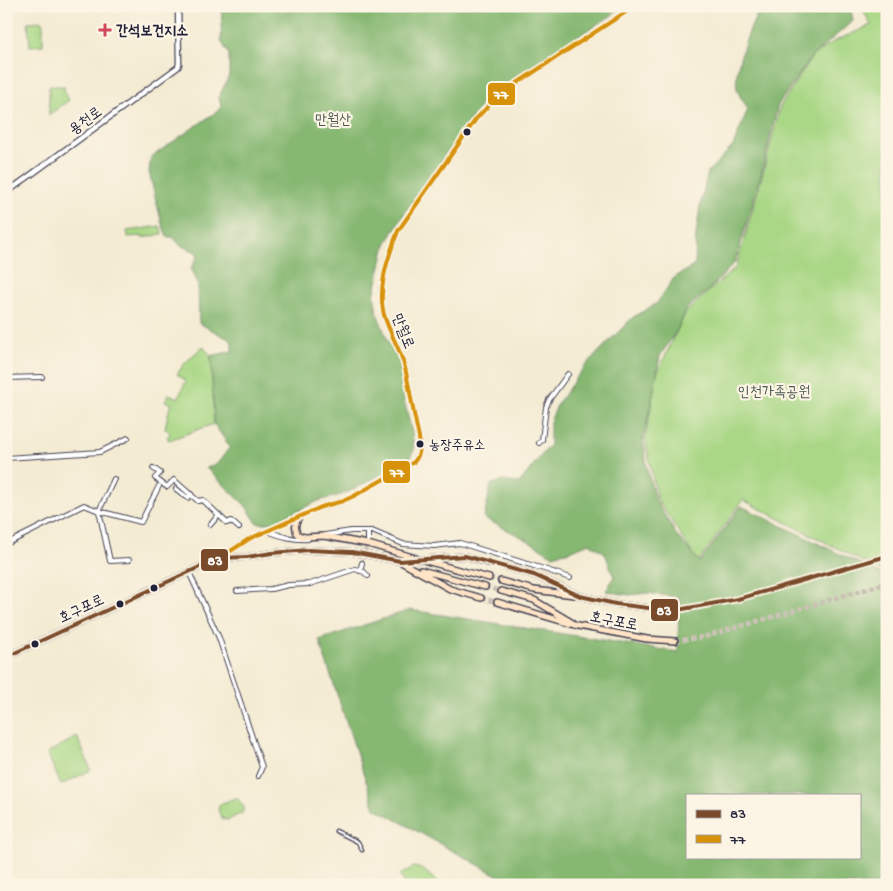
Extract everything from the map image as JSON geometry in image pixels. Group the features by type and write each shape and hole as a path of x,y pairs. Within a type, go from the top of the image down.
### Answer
{"main road":[{"path":"300,516 295,523 295,531 298,535 320,536 368,544 420,560"},
{"name":"호구포로","path":"6,657 219,558 247,558 272,553 309,550 352,552 400,561 465,556 492,564"},
{"name":"호구포로","path":"420,560 489,578"},
{"name":"호구포로","path":"400,561 450,589 481,598"},
{"name":"호구포로","path":"505,567 534,575 580,596"},
{"name":"호구포로","path":"413,568 485,587"},
{"name":"호구포로","path":"501,581 534,590 580,596 616,604 672,611"},
{"name":"호구포로","path":"501,591 534,600 578,626"},
{"name":"호구포로","path":"497,602 578,626 647,639 675,641"}],"street":[{"name":"용천로","path":"6,193 178,67 178,6"},
{"name":"만월로","path":"219,558 267,530 320,507 344,501 414,462 419,454 419,437 404,363 397,344 388,328 382,303 382,285 392,246 398,232 476,120 491,103 634,6"},
{"path":"539,443 542,440 546,407 568,374"},
{"path":"6,378 42,377"},
{"path":"6,458 100,452 128,438"},
{"path":"153,468 160,473 156,478 167,487 174,480 198,501 204,500 227,522 231,521 239,528"},
{"path":"114,479 100,511 110,561 129,560"},
{"path":"6,544 84,506 141,522 159,486"},
{"path":"176,489 188,498 191,494"},
{"path":"210,525 219,515"},
{"path":"267,530 298,540 351,531 372,531 403,544 434,546 460,543 570,578"},
{"path":"368,531 368,540"},
{"path":"360,571 362,563"},
{"path":"237,591 271,590 289,585 310,584 355,569 364,572 368,576"},
{"path":"189,572 219,638 262,767 258,776"},
{"path":"336,830 358,842 362,850"}],"green space":[{"name":"만월산","path":"222,6 622,6 611,16 548,55 491,95 474,115 407,209 386,244 374,295 377,313 387,339 400,364 403,396 414,450 409,459 344,494 318,501 273,523 257,523 245,505 206,468 217,464 230,447 214,424 211,356 232,351 232,341 199,323 198,284 191,268 198,256 196,252 180,245 173,237 167,237 149,172 151,157 219,110 221,106 219,97 229,76 229,54 221,41"},
{"path":"762,6 850,6 853,21 812,56 778,105 761,175 735,262 711,288 687,308 678,328 660,356 643,439 647,468 655,499 677,536 700,562 741,506 887,577 887,885 515,885 375,808 319,640 410,610 678,652 679,597 647,593 629,595 606,591 614,577 605,553 589,543 570,551 552,555 484,518 491,484 504,481 519,483 550,445 550,422 558,403 585,366 632,318 657,303 674,278 695,265 696,235 700,206 708,172 733,146 748,109 738,91 736,79 740,58 748,34"},
{"name":"인천가족공원","path":"873,6 887,6 887,574 743,500 698,562 657,499 645,439 657,373 686,312 736,267 780,107 813,55 835,41 871,25 863,10"},
{"path":"43,21 43,45 30,46 28,22"},
{"path":"49,86 64,86 69,100 49,115"},
{"path":"160,226 162,234 142,238 141,236 128,237 127,231"},
{"path":"203,346 211,356 214,424 169,440 167,438 170,433 165,428 172,404 165,401 169,394 178,398 186,381 177,374 184,364"},
{"path":"77,737 91,770 61,785 47,753"},
{"path":"235,798 240,801 244,808 242,813 228,820 223,819 219,812 220,804"},
{"path":"414,867 422,869 442,885 406,885 400,875"}],"tunnel":[{"path":"362,563 367,543"},
{"path":"672,611 738,599 887,556"},
{"path":"492,564 505,567"},
{"path":"489,578 501,581"},
{"path":"675,641 704,637 887,583"},
{"path":"485,587 501,591"},
{"path":"481,598 497,602"}],"transit line":[{"name":"77","path":"220,558 249,539 321,507 354,496 414,462 420,450 419,437 406,371 385,318 382,297 384,274 398,231 476,119 491,103 502,93 635,6"},
{"name":"83","path":"6,657 219,558 309,550 352,552 400,561 465,556 534,575 580,596 616,604 672,611 738,599 887,556"}],"place":[{"name":"간석보건지소","path":"105,30"},
{"name":"농장주유소","path":"420,444"}]}
